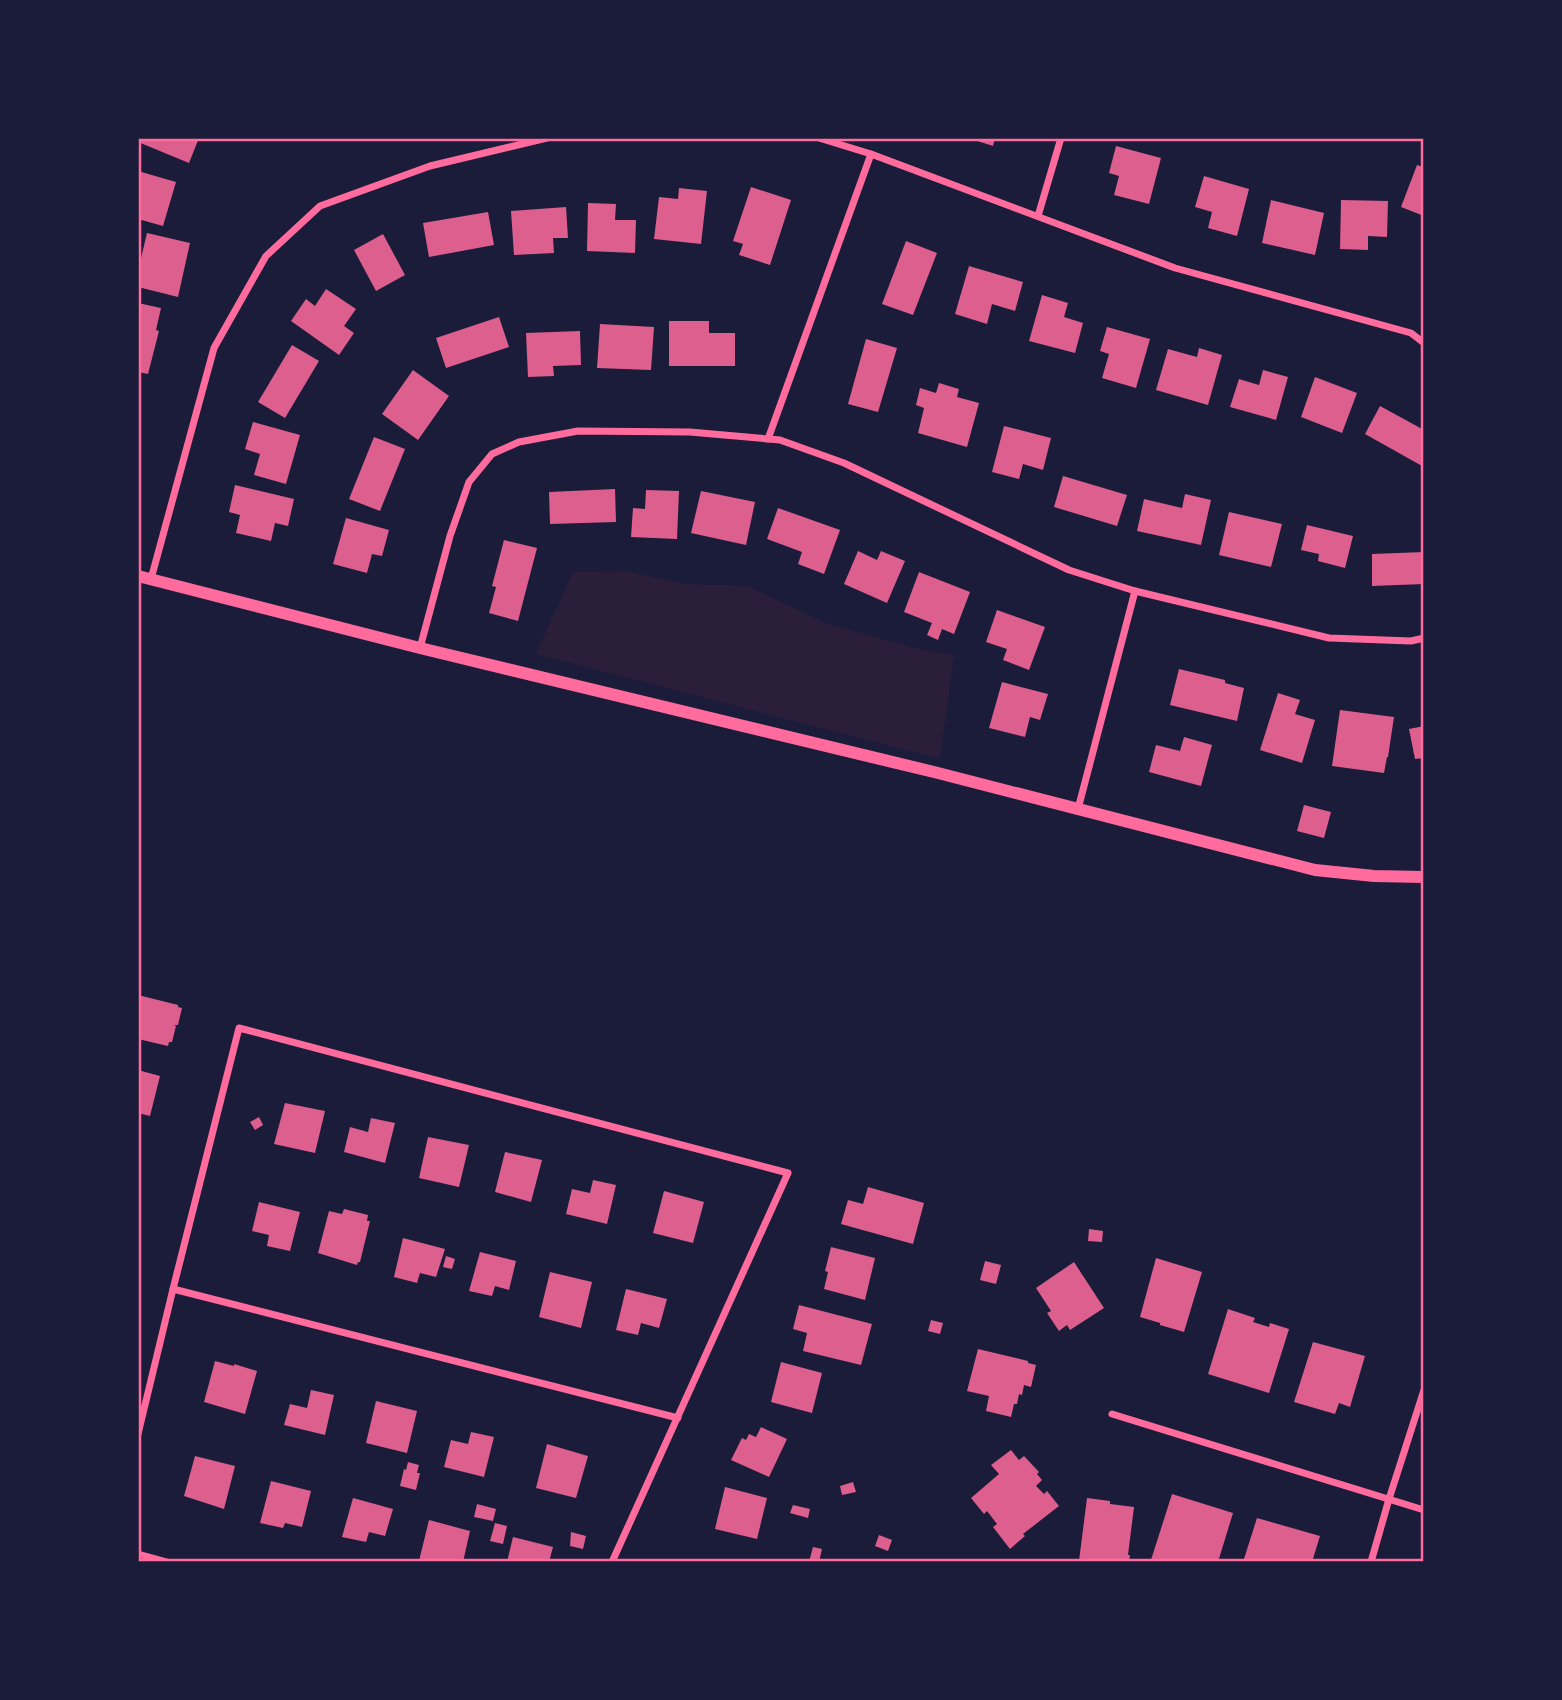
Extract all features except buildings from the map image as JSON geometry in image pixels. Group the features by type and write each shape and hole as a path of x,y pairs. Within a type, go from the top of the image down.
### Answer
{"street":[{"path":"547,138 430,166 320,206 265,256 214,348 144,577 420,648 938,773 1315,870 1374,876 1423,877"},
{"path":"818,138 871,155 1175,268 1411,333 1424,343"},
{"path":"1038,216 1061,138"},
{"path":"768,439 871,155"},
{"path":"420,648 450,536 469,482 492,454 519,442 578,431 690,432 780,440 844,463 1069,570 1135,591 1329,638 1411,641 1424,638"},
{"path":"1078,809 1135,591"},
{"path":"138,1434 239,1028 788,1173 612,1562"},
{"path":"173,1289 678,1418"},
{"path":"1371,1562 1388,1499 1424,1390"},
{"path":"1112,1415 1424,1510"},
{"path":"138,1555 167,1562"}],"shaded area":[{"path":"625,571 686,584 748,586 825,623 919,649 954,655 940,759 536,654 573,572"}]}
